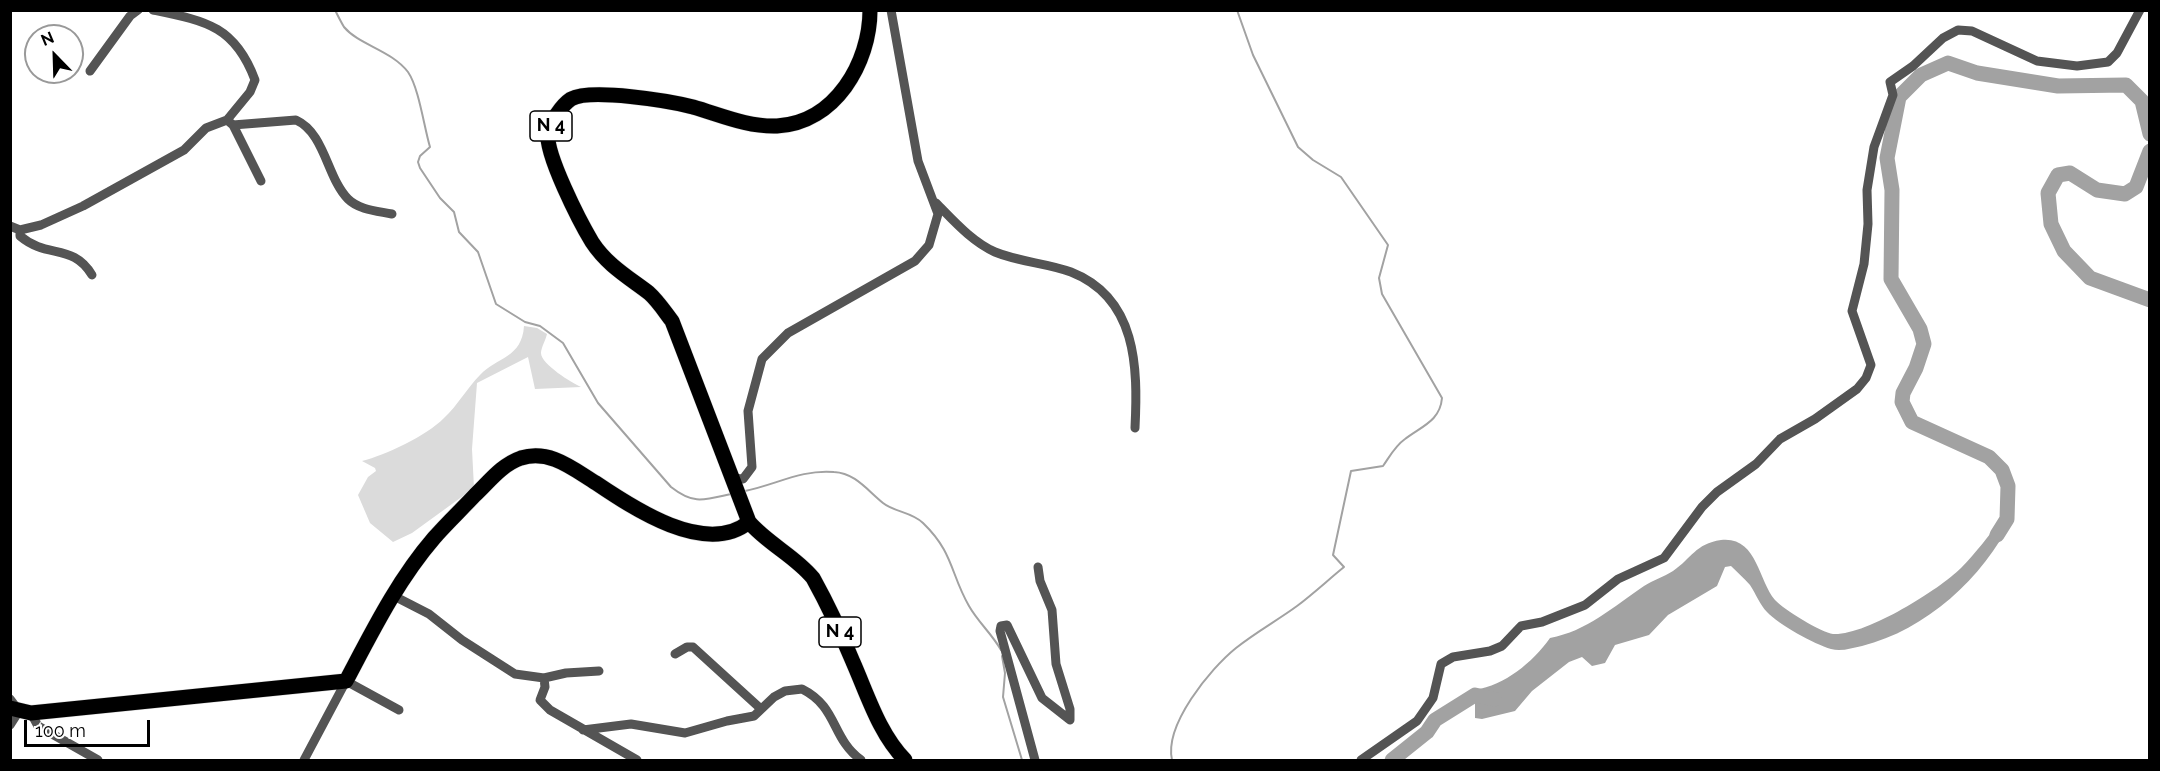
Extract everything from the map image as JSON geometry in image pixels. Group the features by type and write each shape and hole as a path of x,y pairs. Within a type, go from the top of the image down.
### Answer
{"main road":[{"name":"N 4","path":"870,10 870,33 846,89 816,114 797,122 777,126 742,123 692,106 637,96 586,96 571,99 555,117 548,133 555,163 592,242 608,263 651,295 672,321 749,522 760,536 806,569 813,578 853,660 876,718 894,749 905,760"},
{"path":"18,708 346,681 392,595 440,531 493,475 521,458 543,457 566,462 645,512 687,532 729,533 739,531 749,522"}],"street":[{"path":"90,71 130,16 138,10"},
{"path":"153,10 202,20 231,37 247,58 255,80 250,92 230,122"},
{"path":"737,489 752,467 748,411 762,359 788,333 915,261 929,245 938,214 918,161 891,10"},
{"path":"1361,760 1417,721 1433,698 1441,664 1453,657 1490,651 1502,646 1521,626 1542,622 1585,605 1618,579 1664,558 1674,548 1691,520 1717,492 1756,464 1780,439 1815,419 1863,384 1871,365 1852,311 1864,264 1868,224 1867,190 1874,147 1893,95 1890,82 1894,76 1913,66 1943,38 1958,30 1972,31 2037,61 2077,66 2108,62 2117,53 2140,10"},
{"path":"92,275 75,255 36,248 20,236 15,228 41,225 83,206 184,150 206,128 230,122 296,120 301,122 311,132 348,199 365,209 392,214"},
{"path":"230,122 261,181"},
{"path":"932,199 968,235 995,252 1070,272 1100,287 1115,303 1135,360 1137,385 1135,428"},
{"path":"1035,760 1000,630 1001,626 1007,625 1042,698 1070,720 1070,709 1056,664 1052,610 1040,581 1038,567"},
{"path":"392,595 429,614 462,640 515,674 544,678 566,673 599,671"},
{"path":"675,654 687,647 693,647 761,709"},
{"path":"544,678 545,687 540,700 550,710 637,760"},
{"path":"304,760 346,681 399,710"},
{"path":"583,730 631,724 686,734 727,721 754,716 785,691 802,689 811,693 825,705 839,738 861,760"},
{"path":"10,726 18,708 38,726 98,760"}],"shaded area":[{"path":"524,326 537,328 547,334 541,351 542,357 558,373 581,387 535,389 528,357 477,383 472,449 474,488 412,533 393,542 370,523 358,495 368,477 376,471 375,468 362,461 405,444 436,425 449,413 480,375 514,351 519,345"},
{"path":"2002,519 2012,519 2000,541 1969,581 1930,614 1886,638 1843,650 1831,649 1816,643 1772,617 1762,606 1750,585 1731,566 1725,567 1717,586 1668,615 1649,635 1615,645 1605,663 1592,666 1582,657 1569,662 1532,691 1515,711 1482,719 1475,718 1475,690 1497,683 1517,672 1550,638 1588,624 1644,586 1673,571 1699,548 1712,542 1733,541 1742,545 1755,561 1775,600 1820,630 1833,634 1847,633 1882,620 1936,588 1967,562"}],"waterway":[{"path":"335,10 350,33 393,58 401,64 412,79 430,147 420,156 418,162 420,168 440,198 454,212 459,232 478,252 496,304 525,322 540,326 563,343 598,403 671,487 686,497 700,500 731,494"},
{"path":"1172,760 1171,746 1182,715 1202,683 1214,669 1236,648 1297,606 1344,567 1333,555 1351,471 1383,466 1401,442 1434,418 1441,406 1442,398 1382,294 1379,278 1388,245 1341,177 1313,160 1298,147 1253,55 1237,10"},
{"path":"1997,535 2007,519 2008,486 2002,470 1989,457 1912,422 1902,402 1903,393 1916,368 1924,344 1920,329 1891,279 1892,190 1887,158 1899,97 1921,75 1948,63 1977,73 2058,86 2126,85 2142,101 2150,134"},
{"path":"2150,151 2136,187 2125,194 2097,190 2070,173 2058,175 2048,193 2051,224 2064,251 2090,278 2150,300"},
{"path":"745,491 811,473 834,472 855,479 887,506 919,519 933,534 941,544 969,606 1001,650"},
{"path":"1002,656 1005,673 1003,697 1022,760"},
{"path":"1392,760 1427,732 1435,720 1475,695 1494,699"}]}
